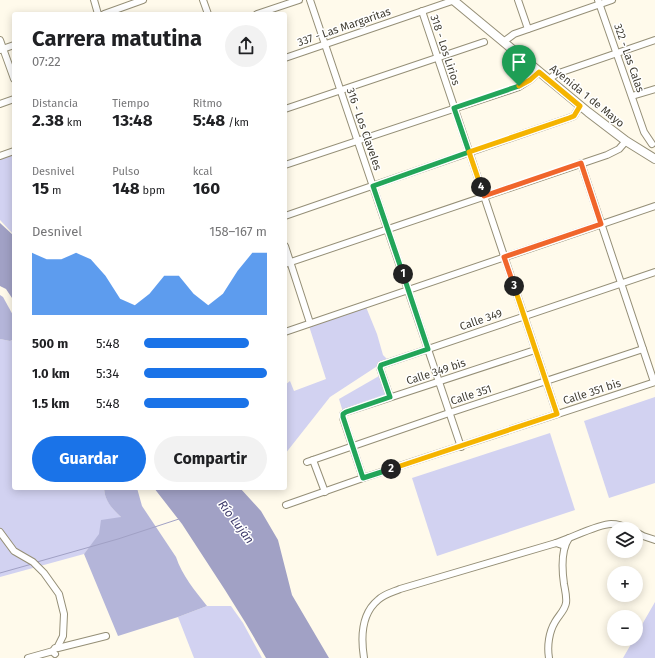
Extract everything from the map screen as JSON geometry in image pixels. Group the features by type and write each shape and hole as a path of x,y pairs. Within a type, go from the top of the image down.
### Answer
{"main road":[{"name":"Avenida 1 de Mayo","path":"454,0 580,106 626,141 655,159"}],"street":[{"path":"94,0 97,12"},
{"path":"110,12 143,0"},
{"path":"203,0 207,12"},
{"path":"263,12 299,0"},
{"name":"316 - Los Claveles","path":"310,0 461,446"},
{"name":"337 - Las Margaritas","path":"287,57 454,0"},
{"path":"518,0 528,28"},
{"path":"504,43 514,34 528,28 599,2 612,0"},
{"name":"322 - Las Calas","path":"599,2 644,132 654,144"},
{"name":"318 - Los Lirios","path":"422,12 557,414"},
{"path":"0,40 2,50 12,74"},
{"path":"548,80 556,74 655,40"},
{"path":"287,108 484,42"},
{"path":"2,50 12,47"},
{"path":"287,164 523,85 539,72"},
{"path":"632,96 655,89"},
{"path":"0,104 12,100"},
{"path":"287,215 569,118 574,116 580,106"},
{"path":"310,323 288,263 607,155 619,149 626,141"},
{"path":"646,154 654,144"},
{"path":"0,156 12,152"},
{"path":"581,163 654,382"},
{"path":"287,331 655,206"},
{"name":"Calle 349","path":"390,397 380,368 381,365 655,272"},
{"name":"Calle 351","path":"324,492 310,461 643,349"},
{"name":"Calle 349 bis","path":"352,446 343,418 343,414 346,412 535,350"},
{"name":"Calle 351 bis","path":"286,505 654,382"},
{"path":"352,446 363,478"},
{"path":"364,658 362,639 363,628 366,616 378,599 400,589 556,543 607,524"},
{"path":"0,532 14,551 34,563 44,572 59,594 64,614 63,636 55,653"},
{"path":"643,535 655,540"},
{"path":"549,658 549,642 552,630 566,604 563,565 565,546 569,538"},
{"path":"556,543 565,546"},
{"path":"28,658 55,653 106,636"}],"shaded area":[{"path":"12,154 12,233 0,220 0,157"},
{"path":"0,295 3,297 12,313 12,340 0,339"},
{"path":"366,307 377,334 383,355 388,360 330,397 287,451 287,383 290,381 294,391 326,379 309,326"},
{"path":"0,339 12,340 12,490 104,490 107,501 121,517 100,534 84,554 0,577"},
{"path":"379,376 386,397 343,412 339,399"},
{"path":"655,397 655,483 609,498 584,421"},
{"path":"550,433 575,510 437,556 412,478"},
{"path":"104,490 138,490 142,506 176,557 189,583 207,606 118,636 84,554 99,534 101,520 121,517 107,501"},
{"path":"655,602 655,658 623,658 630,646 643,646 643,623"},
{"path":"207,606 231,606 243,623 262,658 194,658 178,617"}],"water":[{"path":"0,223 12,234 12,298 6,289 0,286"},
{"name":"Río Luján","path":"156,490 242,490 261,511 278,540 292,595 329,658 266,658 225,590 182,524"}],"waterway":[{"path":"37,562 118,539 179,519"},
{"path":"0,573 32,564"}],"route":[{"path":"519,86 454,108 469,152 373,186 428,349 381,365 380,368 390,397 343,414 363,478 557,414 504,257 601,224 581,163 484,196 469,152 574,116 580,106 539,72 523,85 519,86"}]}
